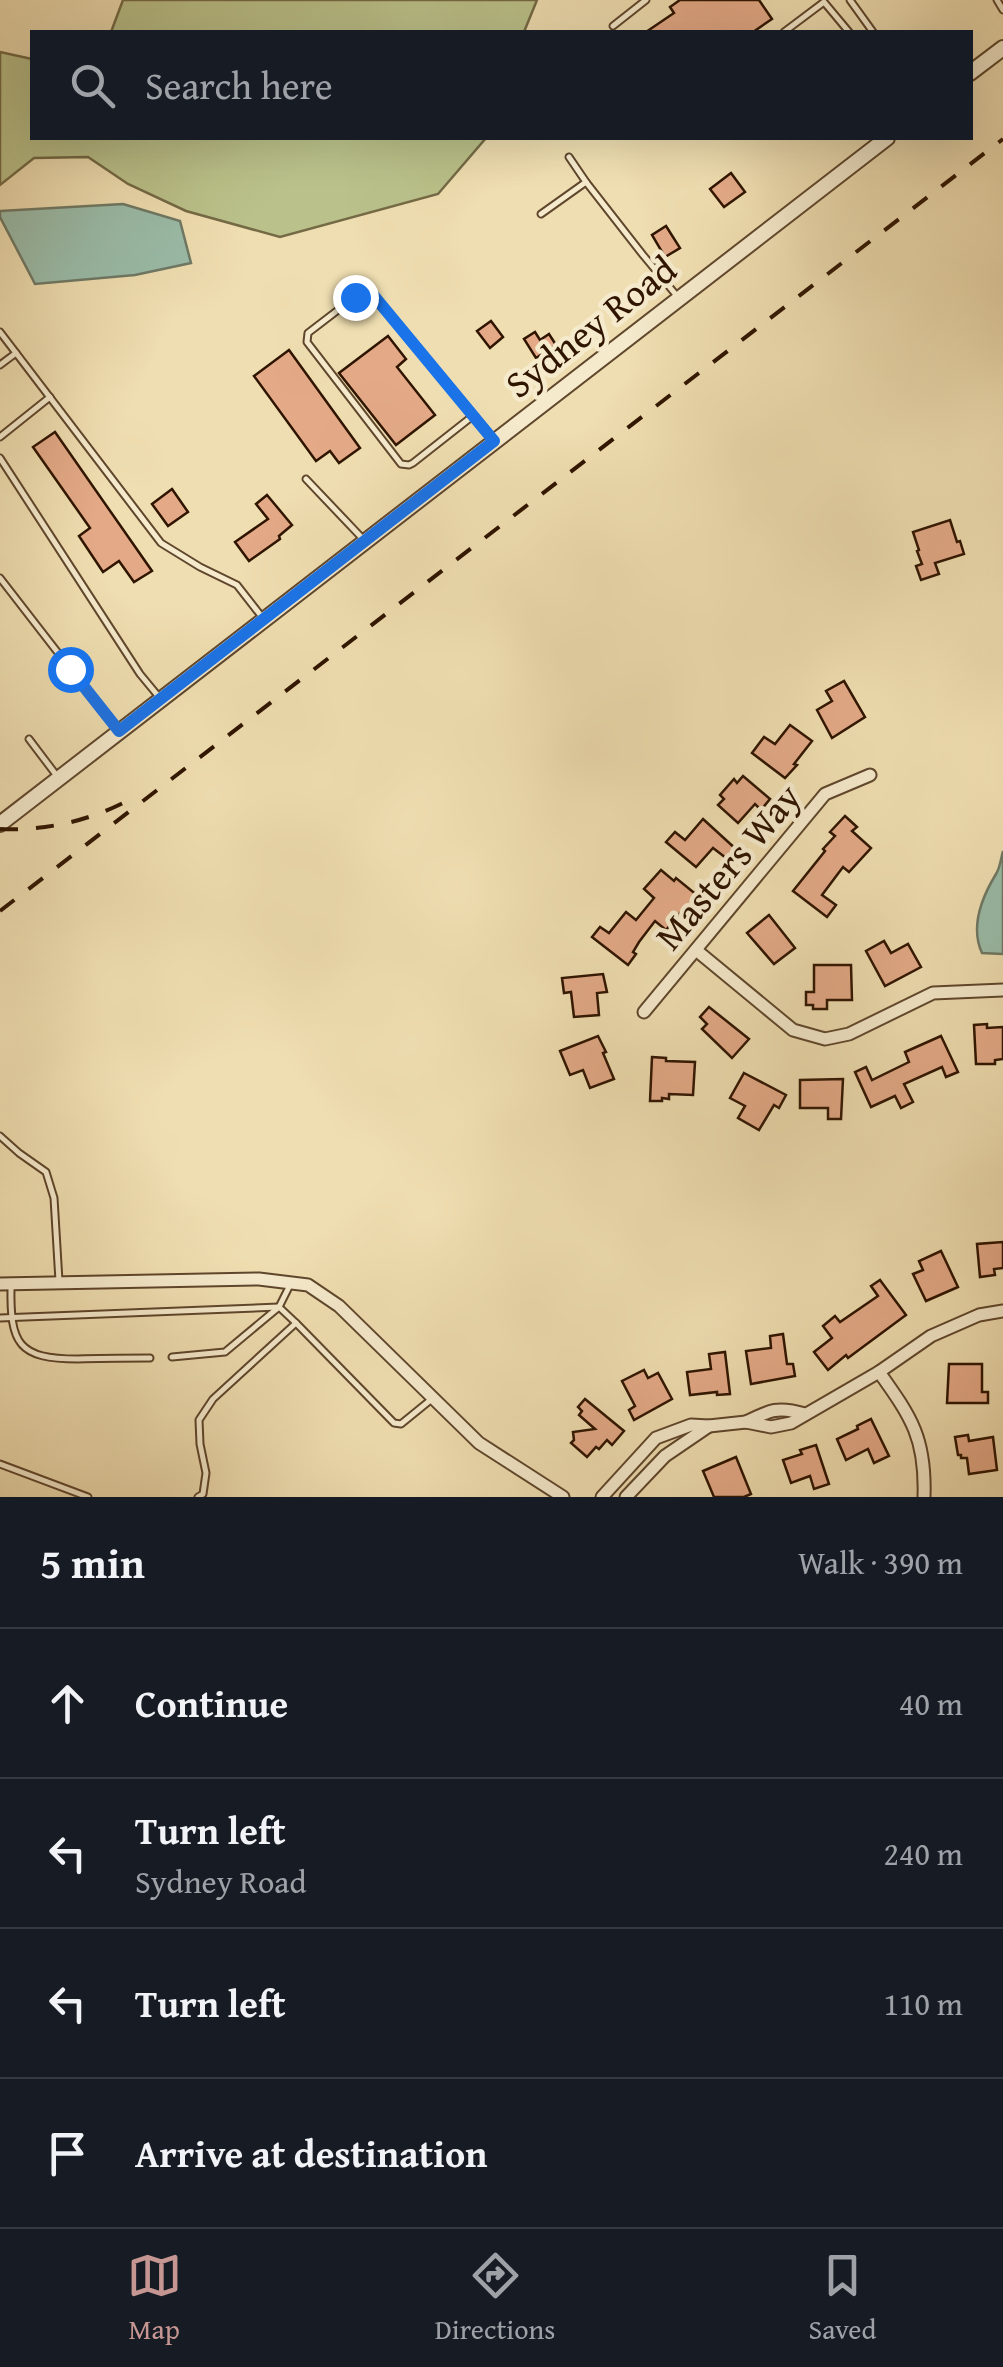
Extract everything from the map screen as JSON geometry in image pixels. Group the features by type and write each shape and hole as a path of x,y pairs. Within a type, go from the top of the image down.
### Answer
{"street":[{"path":"973,71 1003,48"},
{"name":"Sydney Road","path":"0,824 884,140"},
{"name":"Masters Way","path":"644,1012 825,794 870,776"},
{"path":"696,950 793,1030 824,1039 849,1034 933,993 1003,990"},
{"path":"5,1283 258,1279 308,1285 339,1306 479,1443 563,1497"},
{"path":"602,1497 656,1438 691,1425 746,1422 772,1409 805,1414 880,1372 931,1336 979,1315 1003,1311"},
{"path":"880,1372 909,1414 919,1438 925,1469 924,1497"},
{"path":"626,1497 666,1456 709,1426"}],"lane":[{"path":"613,26 646,0"},
{"path":"850,0 872,30"},
{"path":"997,0 1003,10"},
{"path":"787,30 824,1 847,30"},
{"path":"569,157 642,255 680,298"},
{"path":"542,214 586,182"},
{"path":"474,415 409,466 400,464 307,342 308,334 355,297 374,296 474,415 494,441"},
{"path":"0,332 160,543 237,584 264,620"},
{"path":"0,365 16,354"},
{"path":"0,437 50,397"},
{"path":"0,458 140,674 161,699"},
{"path":"306,479 365,542"},
{"path":"0,578 119,731"},
{"path":"30,739 59,778"},
{"path":"0,1136 46,1172 54,1198 59,1281"},
{"path":"5,1283 10,1317 21,1343 34,1356 150,1358"},
{"path":"172,1357 225,1352 279,1308 291,1283"},
{"path":"0,1318 279,1308 394,1423 402,1424 432,1398"},
{"path":"198,1497 203,1494 206,1474 199,1420 214,1399 296,1322"},
{"path":"0,1464 88,1497"}],"green space":[{"path":"123,0 537,0 525,30 112,30"},
{"path":"0,52 30,59 30,140 484,140 438,194 280,237 186,211 128,184 88,157 34,158 0,185"}],"shaded area":[{"path":"123,204 180,221 191,263 135,275 35,284 0,217 0,211"},
{"path":"1003,851 1003,954 982,953 977,933 979,912"}],"building":[{"path":"680,0 759,0 772,19 756,30 649,30 674,13 670,7"},
{"path":"731,173 745,192 724,207 710,189"},
{"path":"666,226 680,248 665,257 652,235"},
{"path":"491,321 503,337 490,348 477,331"},
{"path":"535,332 540,340 549,334 556,345 536,358 524,339"},
{"path":"388,336 406,359 397,367 435,415 396,445 339,373"},
{"path":"289,350 360,448 339,463 330,451 316,461 254,376"},
{"path":"55,432 152,571 134,582 119,561 103,572 79,536 90,528 33,447"},
{"path":"172,489 188,512 168,526 152,504"},
{"path":"267,495 292,525 280,539 249,561 235,542 268,519 256,504"},
{"path":"950,520 964,554 935,563 939,574 921,580 916,566 922,564 913,532"},
{"path":"844,681 865,717 832,738 817,710 832,701 826,691"},
{"path":"790,725 812,741 785,778 752,753 764,737 775,744"},
{"path":"743,776 770,799 761,810 755,804 738,823 718,805 724,799 720,795 734,779 737,783"},
{"path":"845,816 857,827 852,831 871,848 849,872 843,867 822,895 836,905 827,917 793,891 825,851 835,836 830,832"},
{"path":"703,819 738,851 730,861 713,848 696,867 666,842 675,832 685,840"},
{"path":"661,870 698,896 666,930 655,921 628,965 592,937 600,927 609,933 626,912 636,920 654,898 644,889"},
{"path":"769,915 795,948 774,964 747,933"},
{"path":"884,941 891,953 908,944 921,967 885,986 866,951"},
{"path":"814,965 851,965 852,1000 827,1000 827,1009 806,1005 806,992 814,992"},
{"path":"603,974 607,992 597,993 599,1015 574,1017 571,992 564,993 562,978"},
{"path":"709,1007 749,1039 732,1058 702,1029 707,1024 700,1017"},
{"path":"987,1024 987,1028 1003,1027 1003,1059 995,1060 995,1064 976,1064 974,1025"},
{"path":"598,1036 614,1079 590,1088 583,1070 570,1075 560,1051"},
{"path":"941,1036 958,1072 946,1077 942,1067 904,1084 913,1102 901,1108 895,1096 871,1107 855,1072 866,1067 872,1080 909,1062 905,1052"},
{"path":"652,1057 695,1062 693,1095 669,1094 669,1099 650,1101"},
{"path":"744,1073 786,1095 779,1108 774,1105 759,1130 738,1118 745,1106 730,1098"},
{"path":"843,1079 841,1119 828,1119 828,1108 800,1108 800,1080"},
{"path":"1003,1242 1003,1268 994,1269 995,1275 980,1277 977,1244"},
{"path":"941,1251 958,1287 926,1301 913,1274 923,1270 919,1261"},
{"path":"880,1280 906,1315 828,1370 814,1352 832,1338 823,1326 835,1316 840,1322 878,1296 871,1286"},
{"path":"783,1334 787,1364 793,1364 795,1376 751,1384 746,1351 771,1348 770,1336"},
{"path":"725,1352 730,1394 690,1395 687,1372 711,1369 709,1354"},
{"path":"949,1364 982,1364 982,1392 988,1392 988,1403 947,1403"},
{"path":"644,1370 648,1378 658,1373 672,1399 634,1420 629,1410 635,1406 622,1381"},
{"path":"585,1399 624,1431 612,1445 607,1440 587,1457 571,1443 573,1432 595,1429 579,1415 582,1411 578,1407"},
{"path":"871,1419 889,1456 874,1463 868,1449 846,1460 837,1439"},
{"path":"968,1435 969,1441 993,1437 997,1470 969,1474 967,1458 958,1455 955,1437"},
{"path":"816,1445 829,1484 814,1489 810,1476 791,1483 783,1460"},
{"path":"736,1457 751,1494 714,1497 703,1471"}],"railway":[{"path":"0,911 1003,139"},
{"path":"0,829 66,823 129,800"}],"route":[{"path":"70,669 119,731 494,441 374,296 355,297"}]}
